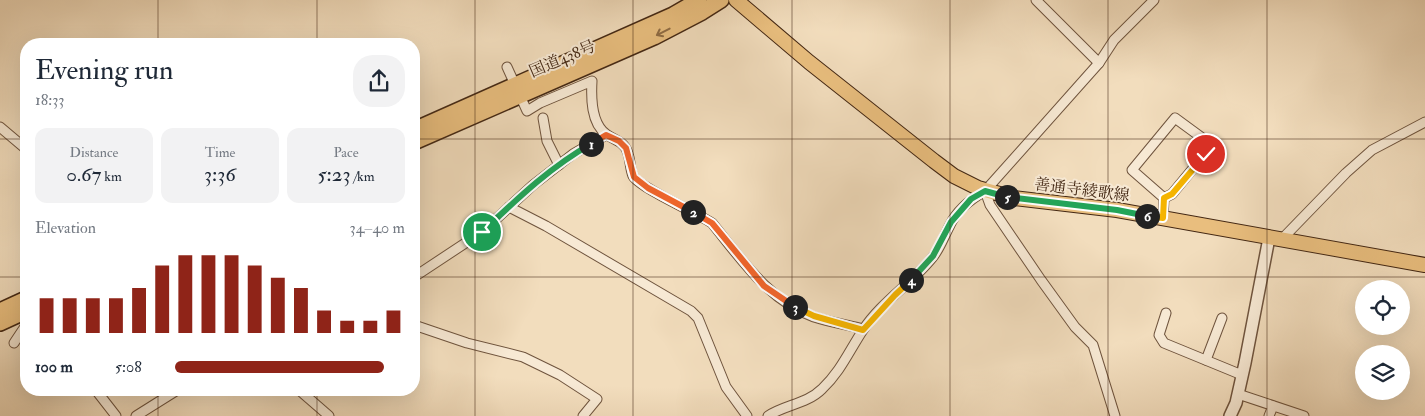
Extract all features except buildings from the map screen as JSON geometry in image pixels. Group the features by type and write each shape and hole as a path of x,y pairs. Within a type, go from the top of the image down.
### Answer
{"highway":[{"name":"国道438号","path":"420,139 673,15 699,0"},
{"name":"国道438号","path":"420,128 654,37 721,0"},
{"path":"0,311 20,313"},
{"path":"0,323 20,316"}],"main road":[{"name":"善通寺綾歌線","path":"736,0 809,62 934,161 954,176 985,191 1014,198 1117,210 1425,265"}],"street":[{"path":"1036,0 1099,64"},
{"path":"768,416 820,392 839,370 863,330 933,256 951,222 971,199 985,191 1099,64 1114,40 1154,0"},
{"path":"508,67 527,111 540,103 592,81 592,99 597,125 606,135 619,141 626,148 634,177 648,188 712,223 764,286 788,303 814,316 863,330"},
{"path":"543,118 547,141 559,165"},
{"path":"1175,118 1205,140 1206,154 1172,194 1164,198 1132,170 1175,118"},
{"path":"1230,416 1238,394 1276,239 1372,150 1425,122"},
{"path":"0,127 20,144"},
{"path":"420,273 482,232 509,206 573,154 606,135"},
{"path":"985,191 990,206 1041,280 1075,327 1093,345 1115,416"},
{"path":"1163,218 1164,198"},
{"path":"509,206 692,311 698,318 726,387 747,416"},
{"path":"1166,313 1159,335 1164,343 1242,375"},
{"path":"1206,360 1222,318"},
{"path":"14,343 20,327"},
{"path":"420,327 467,343 523,357 560,375 597,399 585,415"},
{"path":"1238,394 1304,416"},
{"path":"100,396 116,416"},
{"path":"136,416 168,396"},
{"path":"306,396 329,416"},
{"path":"1269,416 1273,406"}],"route":[{"path":"482,232 533,185 573,154 606,135 619,141 626,148 634,177 648,188 712,223 764,286 788,303 814,316 863,330 933,256 951,222 971,199 985,191 1014,198 1117,210 1163,218 1164,198 1172,194 1206,154"}]}
